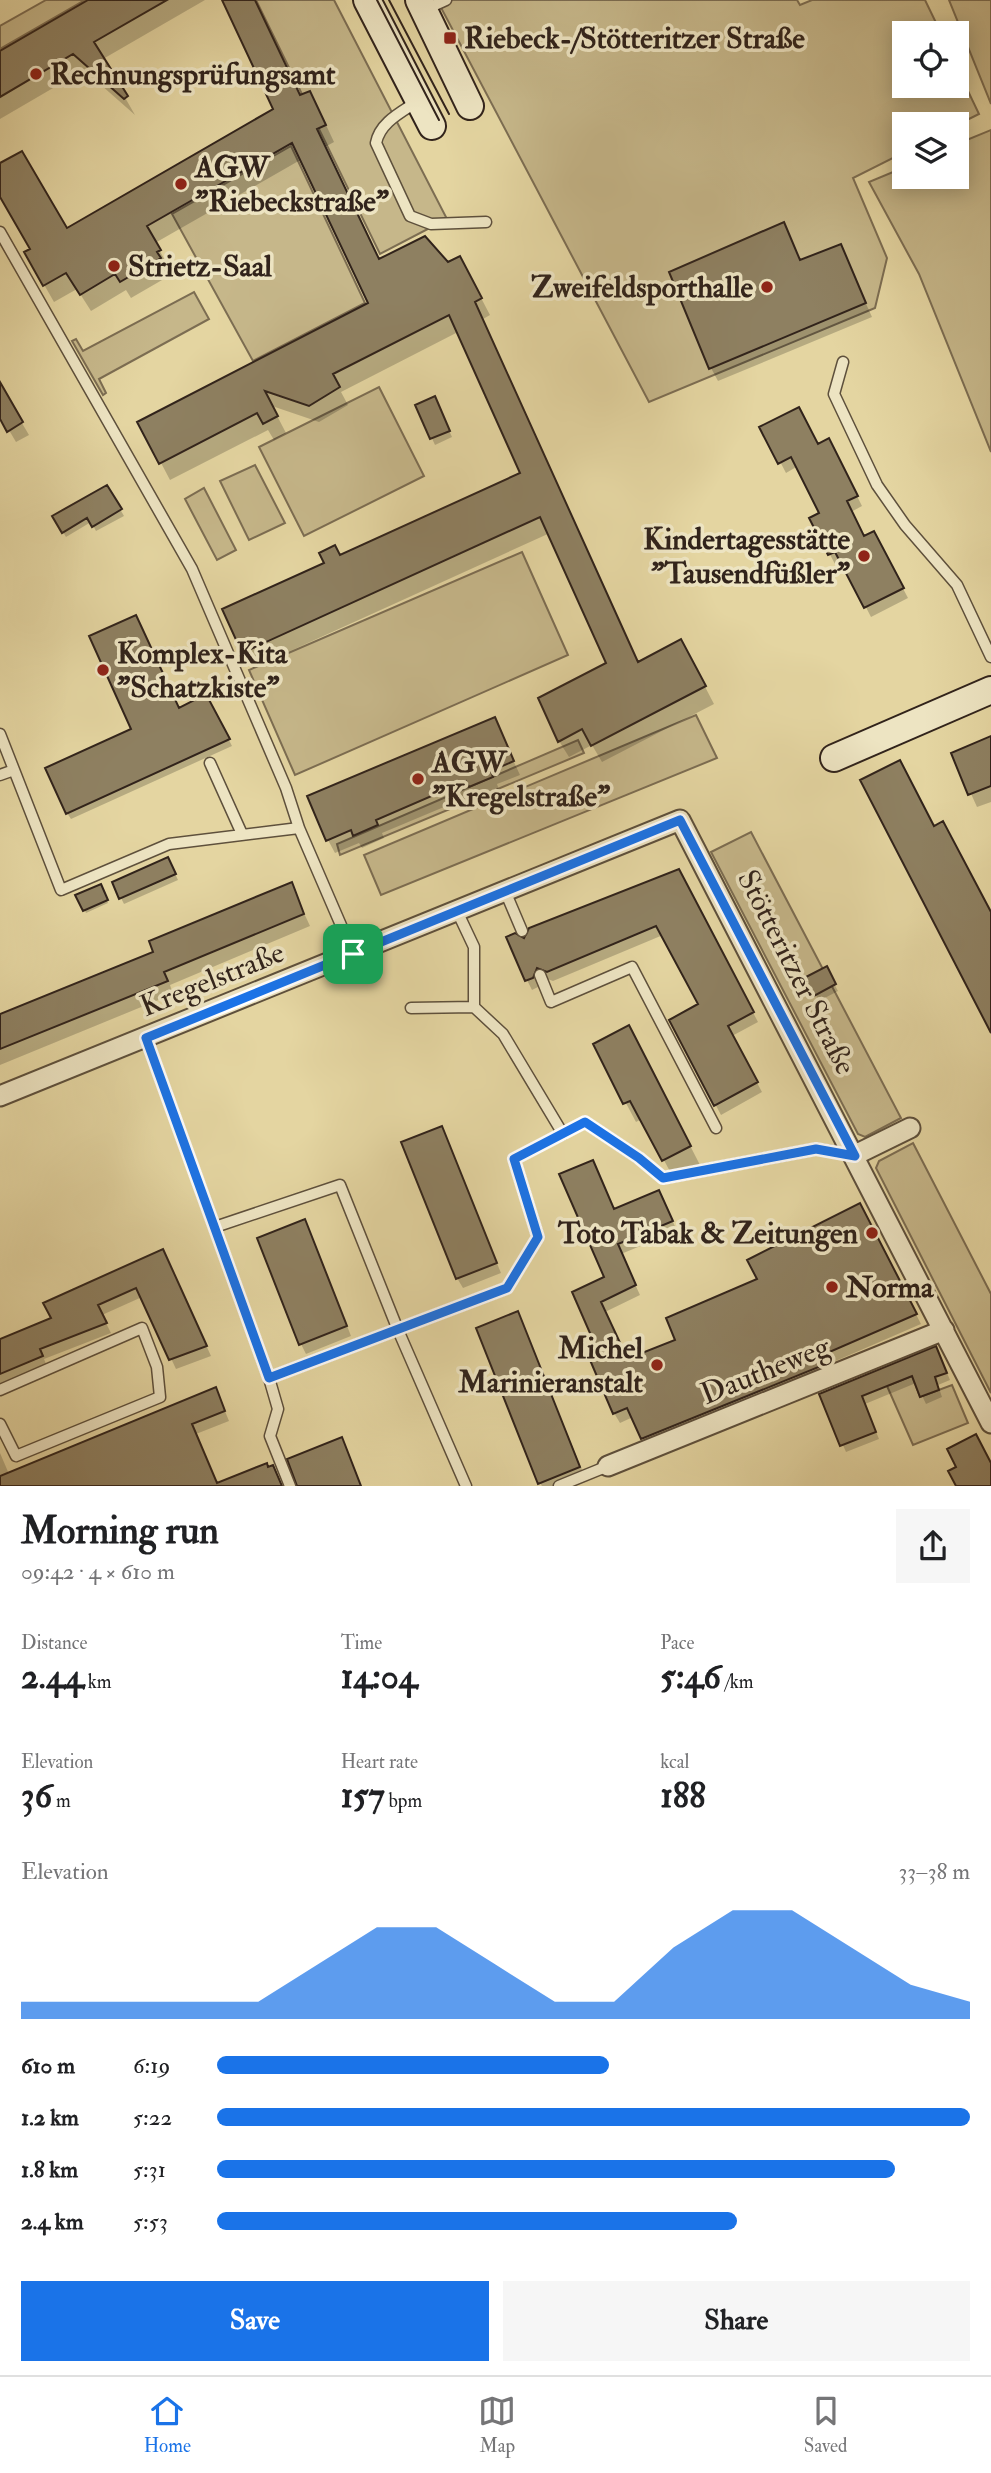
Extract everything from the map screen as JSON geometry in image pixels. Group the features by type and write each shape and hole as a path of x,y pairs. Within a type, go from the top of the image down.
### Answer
{"street":[{"path":"367,0 432,126"},
{"path":"430,4 470,106"},
{"path":"834,758 991,690"},
{"name":"Kregelstraße","path":"0,1096 680,820"},
{"name":"Stötteritzer Straße","path":"680,820 991,1423"},
{"path":"855,1156 910,1128"},
{"name":"Dautheweg","path":"608,1466 944,1330"}],"lane":[{"path":"419,101 388,122 378,134 376,143 410,216 431,223 486,222"},
{"path":"0,232 192,569 286,788 299,828 353,954"},
{"path":"843,362 834,394 877,485 905,525 957,585 991,657"},
{"path":"0,734 61,890 169,844 299,828"},
{"path":"210,762 242,834"},
{"path":"0,775 14,770"},
{"path":"505,891 522,931"},
{"path":"457,911 474,947 474,1007"},
{"path":"540,975 551,1002 632,967 716,1128"},
{"path":"411,1008 474,1007 503,1034 563,1134"},
{"path":"146,1038 269,1378 278,1409 270,1436 290,1486"},
{"path":"269,1378 507,1288 538,1237 514,1159 585,1122 639,1158 663,1178 816,1149 855,1156"},
{"path":"215,1227 340,1185 398,1330 466,1486"},
{"path":"0,1390 142,1328 157,1367 160,1397 16,1456 0,1424"},
{"path":"559,1486 608,1466"}],"shaded area":[{"path":"46,0 85,0 0,49 0,26"},
{"path":"256,0 334,0 447,219 380,254"},
{"path":"437,0 797,0 800,5 812,0 925,0 935,21 892,21 892,98 969,98 969,93 979,114 969,119 969,112 892,112 892,158 853,178 887,258 875,308 649,402"},
{"path":"949,0 991,0 991,104 969,50 969,21 957,21"},
{"path":"991,130 991,452 919,274 869,182 892,172 892,189 969,189 969,139"},
{"path":"291,146 365,303 253,361 172,214"},
{"path":"194,292 209,319 99,379 106,393 103,395 72,341 76,339 83,351"},
{"path":"379,387 424,476 304,536 259,447"},
{"path":"255,465 285,523 249,540 220,481"},
{"path":"204,488 236,550 217,560 185,499"},
{"path":"522,552 568,655 295,775 249,670"},
{"path":"696,715 717,758 381,895 364,855"},
{"path":"578,740 584,753 340,855 337,844"},
{"path":"751,832 901,1118 865,1137 858,1134 711,852"},
{"path":"913,1143 991,1294 991,1393 876,1168 879,1161"},
{"path":"912,1376 920,1397 952,1385 968,1423 913,1445 887,1386"}],"building":[{"path":"88,0 167,0 94,42 128,96 124,99 73,54 0,97 0,51"},
{"path":"222,0 255,0 300,95 310,91 326,125 317,129 379,259 425,236 448,262 460,256 482,298 475,302 638,662 681,639 706,686 591,746 582,729 558,742 538,698 606,663 540,517 242,653 222,609 324,563 319,553 335,545 340,555 520,473 449,315 333,374 340,387 309,406 265,391 278,416 263,424 257,413 159,464 137,422 368,303 292,143 147,226 161,250 157,252 161,258 120,282 115,274 80,295 66,273 43,286 24,252 30,249 0,197 0,163 22,151 67,228 273,109"},
{"name":"Zweifeldsporthalle","path":"784,222 800,260 841,244 866,303 709,369 669,272"},
{"path":"0,382 23,422 7,432 0,419"},
{"path":"435,396 450,431 430,439 415,405"},
{"path":"799,407 818,444 829,438 858,496 847,501 864,536 874,531 904,588 864,608 835,552 828,555 809,518 819,513 791,457 778,464 759,427"},
{"path":"107,485 122,509 92,527 87,518 62,533 52,516"},
{"path":"136,615 179,708 206,694 230,739 66,814 45,768 131,729 89,636"},
{"name":"AGW \"Kregelstraße\"","path":"495,717 514,761 491,771 493,777 469,787 466,781 376,820 378,825 353,836 351,830 326,841 307,796"},
{"path":"991,736 991,786 968,795 951,753"},
{"path":"900,760 934,826 943,821 991,912 991,1033 860,780"},
{"path":"168,857 176,874 119,899 112,882"},
{"path":"679,869 754,1012 728,1026 758,1082 714,1106 669,1020 698,1004 656,926 547,972 537,968 533,978 525,981 506,937 515,933 524,938 529,928"},
{"path":"292,882 304,914 164,972 168,981 0,1049 0,1014 153,952 149,941"},
{"path":"101,884 108,900 83,911 75,895"},
{"path":"827,966 836,984 814,996 804,978"},
{"path":"629,1025 691,1146 662,1161 630,1101 623,1104 593,1044"},
{"path":"442,1126 497,1263 456,1279 401,1142"},
{"path":"593,1160 614,1209 659,1190 673,1221 618,1244 636,1285 601,1302 622,1347 627,1345 632,1357 675,1340 666,1318 757,1279 747,1260 860,1203 917,1314 827,1353 831,1362 641,1439 627,1408 613,1414 590,1360 600,1356 572,1292 604,1277 559,1174"},
{"path":"305,1219 347,1326 299,1345 257,1238"},
{"path":"163,1249 207,1346 169,1360 136,1288 98,1305 107,1323 40,1349 43,1356 0,1374 0,1339 51,1318 43,1303"},
{"path":"518,1311 580,1467 538,1484 476,1328"},
{"path":"936,1346 947,1373 935,1377 939,1390 920,1397 912,1376 862,1396 876,1432 840,1446 819,1394"},
{"path":"216,1387 225,1411 192,1424 217,1483 267,1463 268,1467 273,1465 282,1486 0,1486 0,1476"},
{"path":"976,1434 991,1463 991,1486 956,1486 948,1471 956,1467 947,1449"},
{"path":"342,1437 361,1486 297,1486 287,1459"}],"tram line":[{"path":"377,0 439,120"},
{"path":"389,0 449,114"}],"place":[{"name":"Riebeck-/Stötteritzer Straße","path":"450,38"},
{"name":"Rechnungsprüfungsamt","path":"36,74"},
{"name":"AGW \"Riebeckstraße\"","path":"181,184"},
{"name":"Strietz-Saal","path":"114,266"},
{"name":"Zweifeldsporthalle","path":"767,287"},
{"name":"Kindertagesstätte \"Tausendfüßler\"","path":"864,556"},
{"name":"Komplex-Kita \"Schatzkiste\"","path":"103,670"},
{"name":"AGW \"Kregelstraße\"","path":"418,779"},
{"name":"Toto Tabak & Zeitungen","path":"872,1233"},
{"name":"Norma","path":"832,1287"},
{"name":"Michel Marinieranstalt","path":"657,1365"}],"route":[{"path":"680,820 855,1156 816,1149 663,1178 639,1158 585,1122 514,1159 538,1237 507,1288 269,1378 146,1038 353,954 680,820"}]}
